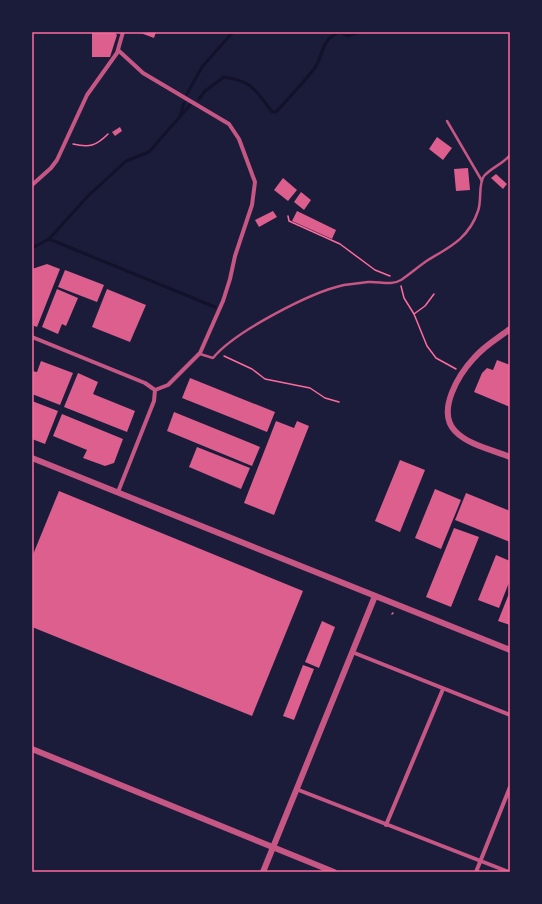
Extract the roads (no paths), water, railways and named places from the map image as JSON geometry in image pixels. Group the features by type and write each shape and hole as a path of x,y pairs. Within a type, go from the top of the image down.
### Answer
{"street":[{"path":"32,185 51,168 67,142 87,95 118,50 123,32"},
{"path":"118,50 143,73 229,124 239,139 255,182 252,205 235,256 223,301 200,354 168,385 155,390"},
{"path":"510,329 481,351 463,372 448,411 451,426 465,439 510,457"},
{"path":"32,337 145,383 155,390"},
{"path":"118,492 154,401 155,390"},
{"path":"32,458 510,650"},
{"path":"263,872 375,596"},
{"path":"352,652 510,715"},
{"path":"386,826 443,689"},
{"path":"32,757 33,750 334,872"},
{"path":"476,872 510,787"},
{"path":"296,789 386,826 509,872"}],"lane":[{"path":"447,121 482,182"},
{"path":"200,354 213,358 222,347 242,333 295,304 320,293 343,286 370,282 383,284 399,281 429,260 450,248 466,233 479,210 484,176 506,161 510,155"}],"waterway":[{"path":"187,94 202,67 233,32"},
{"path":"199,99 205,91 224,77 247,84 257,92 272,112 276,112 314,69 323,48 329,39 340,32 347,36 360,32"},
{"path":"180,117 184,103"},
{"path":"32,248 49,239 87,197 126,161 149,152 190,105"},
{"path":"49,239 215,307"}]}
